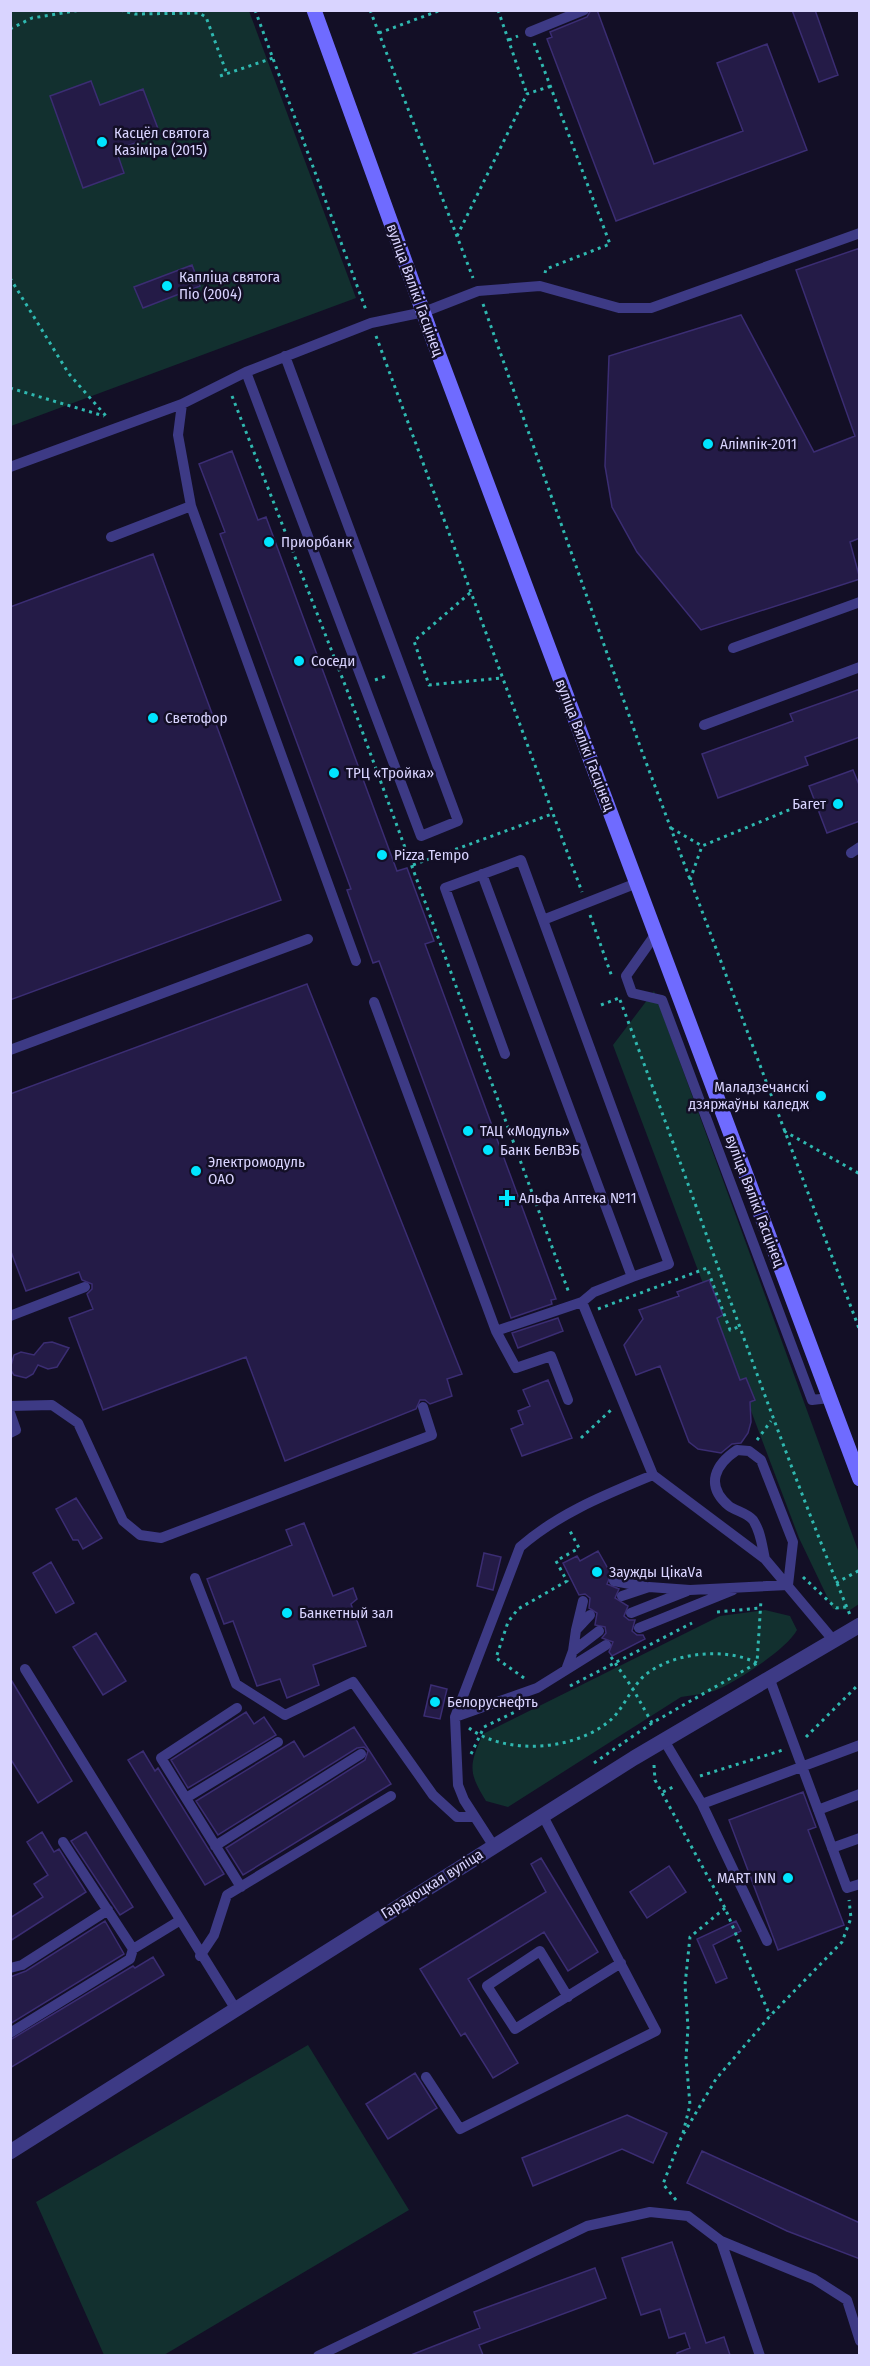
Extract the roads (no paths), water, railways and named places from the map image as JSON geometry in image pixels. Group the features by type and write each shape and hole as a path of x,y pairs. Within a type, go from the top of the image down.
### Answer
{"main road":[{"name":"вуліца Вялікі Гасцінец","path":"314,10 655,935 860,1479"}],"street":[{"name":"Гарадоцкая вуліца","path":"10,2152 494,1845 857,1627"}],"lane":[{"path":"530,32 584,10"},
{"path":"10,467 182,404 246,372 371,323 424,312 478,291 540,286 619,308 651,308 860,233"},
{"path":"246,372 421,836 458,821 285,356"},
{"path":"182,404 178,435 191,506 356,961"},
{"path":"111,537 191,506"},
{"path":"734,648 860,602"},
{"path":"704,725 860,667"},
{"path":"496,1331 578,1303 594,1292 669,1264 521,860 445,888 505,1054"},
{"path":"483,874 632,1277"},
{"path":"543,920 637,883"},
{"path":"655,935 626,976 632,993 662,1000 812,1400 829,1398"},
{"path":"10,1050 308,939"},
{"path":"374,1002 496,1331 516,1368 551,1356 568,1400"},
{"path":"10,1316 85,1287"},
{"path":"578,1303 653,1474 765,1560 834,1641"},
{"path":"10,1406 52,1405 78,1423 123,1521 140,1535 161,1538 432,1435 423,1407"},
{"path":"10,1413 16,1430 10,1433"},
{"path":"765,1560 760,1534 751,1518 729,1505 720,1494 714,1478 720,1461 737,1449 749,1451 761,1460 794,1542 788,1585"},
{"path":"494,1845 474,1816 458,1785 456,1718 519,1547 587,1502 653,1474"},
{"path":"195,1578 236,1684 285,1715 353,1682 433,1795 457,1817 474,1816"},
{"path":"614,1581 649,1587 690,1590 788,1585"},
{"path":"639,1628 741,1586"},
{"path":"622,1596 649,1587"},
{"path":"631,1613 690,1590"},
{"path":"566,1671 573,1651 583,1601"},
{"path":"576,1630 590,1615"},
{"path":"573,1651 599,1631"},
{"path":"456,1718 537,1688 604,1646"},
{"path":"25,1669 235,2008"},
{"path":"770,1680 847,1888 860,1884"},
{"path":"237,1708 161,1758 241,1887"},
{"path":"186,1798 278,1742"},
{"path":"658,1745 688,1780 702,1804 767,1941"},
{"path":"702,1804 860,1745"},
{"path":"215,1846 362,1754"},
{"path":"818,1810 860,1794"},
{"path":"201,1956 214,1935 226,1895 391,1796"},
{"path":"426,2077 460,2129 656,2031 543,1816"},
{"path":"832,1848 860,1838"},
{"path":"63,1842 133,1949"},
{"path":"14,1965 108,1910"},
{"path":"10,2033 130,1959 133,1949 179,1921"},
{"path":"568,1996 540,1951 487,1986 515,2029 568,1996 621,1963"},
{"path":"318,2355 587,2226 650,2212 688,2216 721,2241 814,2279 847,2300 860,2341"},
{"path":"721,2241 760,2355"}],"place":[{"name":"Касцёл святога Казіміра (2015)","path":"102,142"},
{"name":"Капліца святога Піо (2004)","path":"167,286"},
{"name":"Алімпік-2011","path":"708,444"},
{"name":"Приорбанк","path":"269,542"},
{"name":"Соседи","path":"299,661"},
{"name":"Светофор","path":"153,718"},
{"name":"ТРЦ «Тройка»","path":"334,773"},
{"name":"Багет","path":"838,804"},
{"name":"Pizza Tempo","path":"382,855"},
{"name":"Маладзечанскі дзяржаўны каледж","path":"821,1096"},
{"name":"ТАЦ «Модуль»","path":"468,1131"},
{"name":"Банк БелВЭБ","path":"488,1150"},
{"name":"Электромодуль ОАО","path":"196,1171"},
{"name":"Альфа Аптека №11","path":"507,1198"},
{"name":"Заужды ЦікаVа","path":"597,1572"},
{"name":"Банкетный зал","path":"287,1613"},
{"name":"Белоруснефть","path":"435,1702"},
{"name":"MART INN","path":"788,1878"}]}
